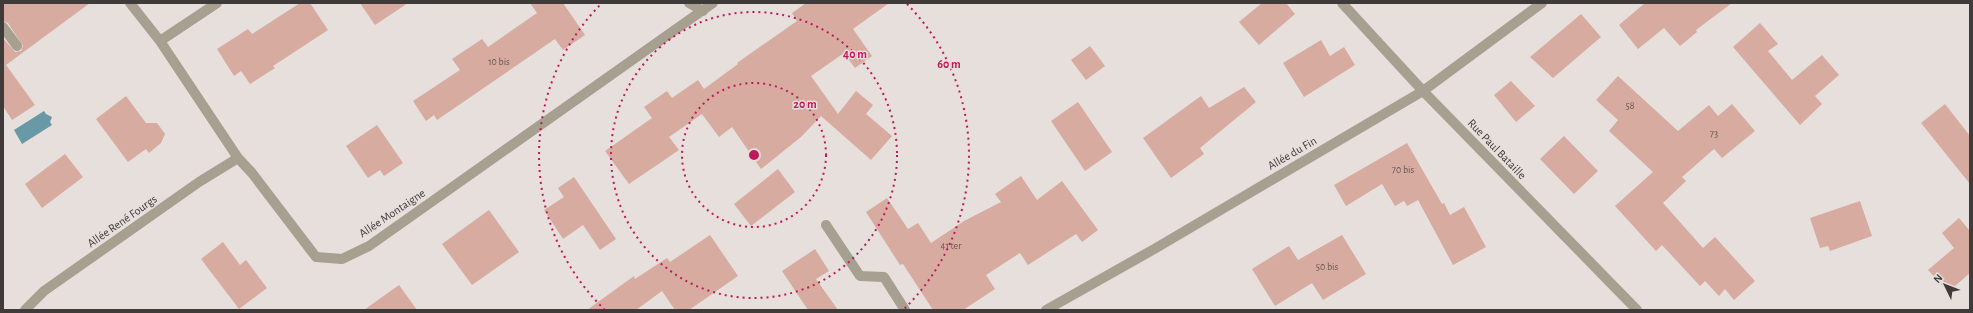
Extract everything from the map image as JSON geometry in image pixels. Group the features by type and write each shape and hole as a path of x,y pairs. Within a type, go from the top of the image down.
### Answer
{"street":[{"name":"Allée Montaigne","path":"130,3 160,41 238,158 252,173 316,257 342,258 369,246 714,3"},
{"path":"160,41 217,3"},
{"path":"689,3 703,10"},
{"name":"Rue Paul Bataille","path":"1342,3 1422,91 1637,310"},
{"name":"Allée du Fin","path":"1046,310 1156,248 1422,91 1542,3"},
{"path":"3,27 17,46"},
{"name":"Allée René Fourgs","path":"25,310 44,291 199,182 238,158"},
{"path":"826,225 860,276 884,277 905,310"}],"water":[{"path":"44,111 52,117 50,122 52,125 22,144 14,130"}],"building":[{"path":"3,3 90,3 6,65 35,105 12,120 3,106 3,38 15,52 21,51 23,46 8,23 3,21"},
{"path":"300,3 310,3 328,30 273,66 275,68 250,84 241,71 234,76 217,49 248,29 252,34"},
{"path":"360,3 408,3 375,25"},
{"path":"530,3 563,3 585,35 563,50 555,39 437,120 434,115 426,121 413,101 460,70 452,59 482,39 488,47 537,13"},
{"path":"806,3 889,3 853,29 872,56 855,68 844,53 811,76 838,114 856,91 873,105 866,114 892,136 871,160 821,116 801,137 761,169 732,127 719,137 702,114 669,137 679,150 629,184 605,151 652,118 644,107 667,91 672,98 698,80 704,89 738,64 737,63 797,21 792,13"},
{"path":"1262,3 1286,3 1295,14 1259,45 1239,22"},
{"path":"1645,3 1732,3 1696,30 1697,32 1680,46 1664,28 1638,49 1619,25"},
{"path":"1581,14 1601,37 1553,78 1530,57"},
{"path":"1760,23 1778,44 1768,51 1792,80 1822,55 1839,75 1815,96 1822,104 1800,125 1733,47"},
{"path":"1321,40 1330,56 1344,47 1355,65 1304,97 1283,63"},
{"path":"1090,46 1105,66 1086,80 1071,60"},
{"path":"1618,76 1678,131 1709,105 1718,116 1732,104 1755,131 1722,158 1714,149 1682,177 1686,181 1663,203 1703,248 1715,237 1755,281 1734,300 1725,289 1719,296 1705,281 1700,286 1662,245 1656,251 1615,206 1653,172 1609,131 1618,120 1596,100"},
{"path":"1511,81 1535,106 1516,122 1494,95"},
{"path":"1244,87 1256,102 1200,148 1204,154 1171,178 1143,138 1201,96 1209,108"},
{"path":"126,96 146,123 157,123 165,134 161,143 149,153 146,149 128,162 96,119"},
{"path":"1078,102 1112,152 1085,171 1051,121"},
{"path":"1945,104 1970,136 1970,184 1921,123"},
{"path":"377,125 403,163 384,176 380,170 368,178 346,146"},
{"path":"1564,136 1598,171 1574,194 1540,159"},
{"path":"1407,143 1442,204 1444,203 1450,215 1464,207 1486,247 1453,265 1418,200 1407,206 1404,201 1395,206 1382,184 1346,206 1334,185"},
{"path":"65,154 83,177 42,208 25,184"},
{"path":"778,169 795,192 751,226 734,204"},
{"path":"1021,176 1037,200 1062,181 1098,230 1082,242 1076,234 1028,265 1020,253 986,275 995,289 963,310 933,310 903,264 900,265 866,212 887,198 908,229 918,223 931,243 964,221 1001,202 995,194"},
{"path":"574,177 616,239 600,250 583,225 563,239 544,210 564,197 558,188"},
{"path":"1860,201 1872,236 1830,251 1828,246 1820,248 1810,218"},
{"path":"489,210 519,252 472,285 442,244"},
{"path":"1959,218 1970,231 1970,273 1948,292 1928,270 1954,248 1942,233"},
{"path":"710,235 738,276 689,310 675,310 662,291 636,310 587,310 634,276 635,279 667,258 670,262"},
{"path":"1342,235 1366,274 1323,300 1312,283 1275,306 1252,269 1289,246 1298,260"},
{"path":"223,242 240,265 246,260 267,288 239,309 201,259"},
{"path":"815,249 829,271 816,279 838,310 808,310 782,271"},
{"path":"399,285 417,310 364,310"}]}
